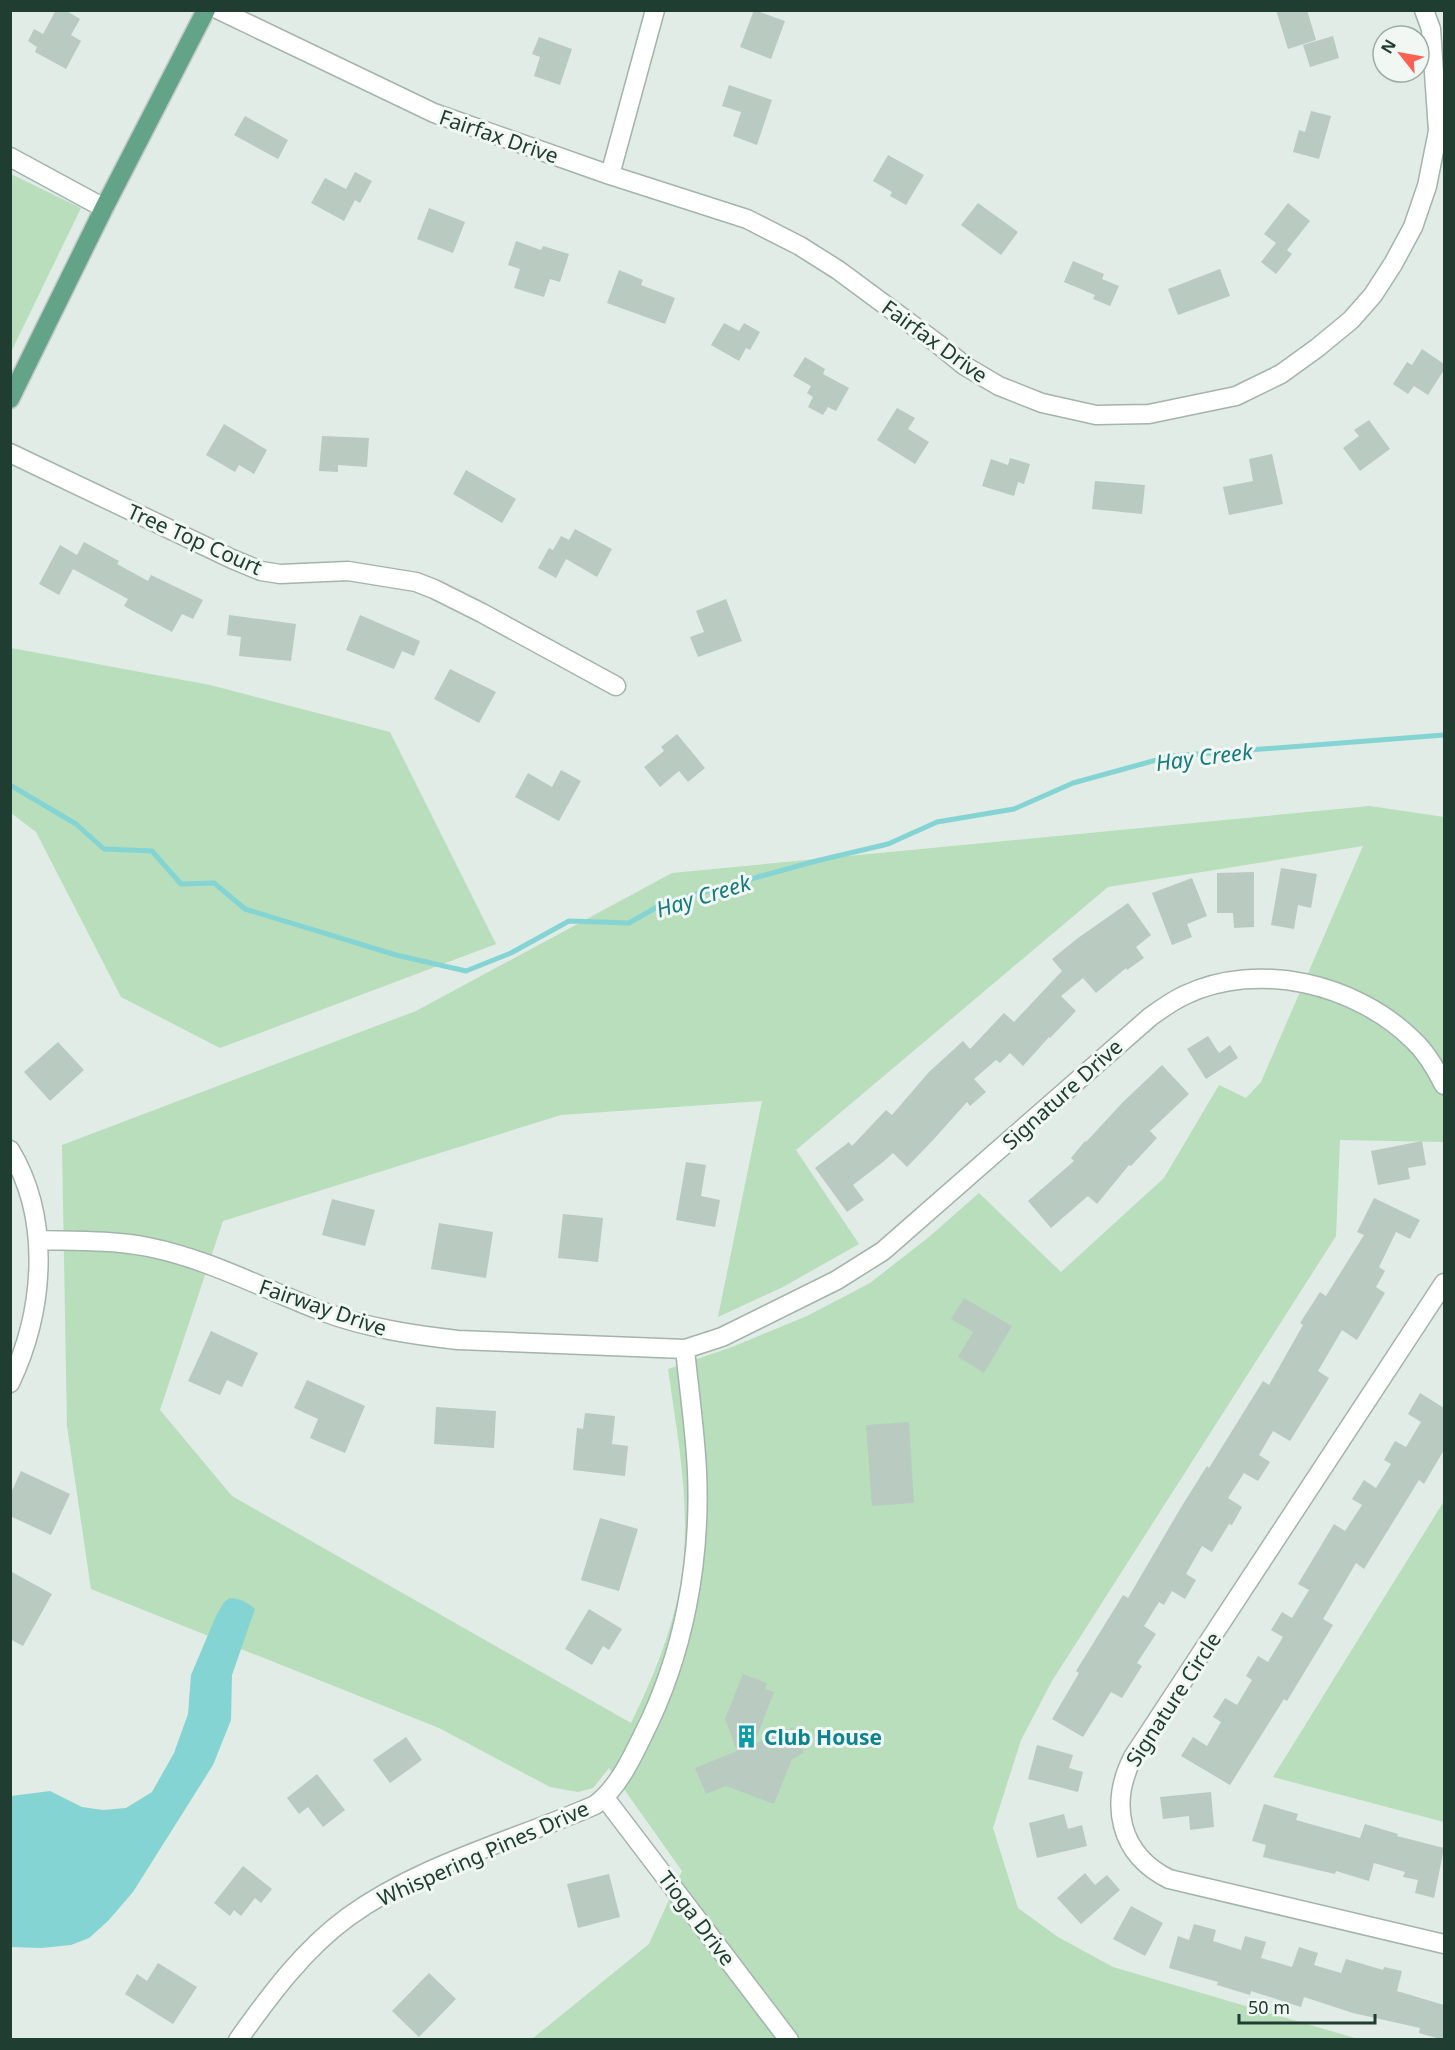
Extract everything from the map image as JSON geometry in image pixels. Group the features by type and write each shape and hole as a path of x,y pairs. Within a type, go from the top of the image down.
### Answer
{"main road":[{"path":"10,399 104,208 206,10"}],"street":[{"name":"Fairfax Drive","path":"219,10 434,113 610,175 747,219 800,246 838,270 965,366 999,386 1042,403 1096,415 1149,414 1236,396 1281,374 1351,320 1373,295 1413,227 1427,186 1438,131 1440,70 1431,29 1424,10"},
{"path":"610,175 655,10"},
{"path":"10,157 104,208"},
{"name":"Tree Top Court","path":"10,453 231,559 261,571 296,574 348,571 427,586 482,613 616,686"},
{"name":"Signature Drive","path":"685,1349 722,1337 837,1280 883,1251 1150,1017 1186,994 1226,982 1272,980 1319,986 1337,992 1370,1007 1403,1031 1426,1055 1444,1085"},
{"path":"10,1150 26,1185 38,1240 37,1295 34,1317 28,1342 10,1383"},
{"name":"Fairway Drive","path":"38,1240 96,1241 147,1247 198,1262 347,1320 424,1336 458,1340 685,1349"},
{"name":"Signature Circle","path":"1444,1283 1133,1757 1122,1782 1120,1810 1126,1835 1138,1856 1168,1879 1444,1944"},
{"name":"Whispering Pines Drive","path":"238,2040 274,1990 314,1947 348,1918 368,1904 412,1880 583,1810 604,1798 625,1768 653,1716 680,1639 691,1586 696,1536 697,1470 685,1349"},
{"name":"Tioga Drive","path":"604,1798 789,2040"}],"green space":[{"path":"11,174 81,208 11,352"},
{"path":"11,648 210,685 390,732 496,944 220,1048 121,997 36,832 11,813"},
{"path":"1370,806 1444,817 1444,1142 1340,1140 1336,1236 1052,1681 1021,1740 993,1828 1018,1908 1058,1937 1113,1967 1358,2039 532,2039 649,1944 682,1871 609,1768 593,1788 578,1792 550,1787 439,1728 91,1589 67,1426 62,1145 416,1011 672,873","holes":["1363,846 1261,1082 1246,1098 1219,1085 1164,1178 1061,1272 979,1193 929,1237 870,1283 807,1316 732,1347 668,1369 683,1477 684,1559 680,1586 666,1640 631,1723 232,1496 160,1410 223,1221 561,1115 762,1101 718,1317 783,1287 859,1244 796,1150 1108,887"]},
{"path":"1444,1501 1444,1822 1273,1777"}],"water":[{"path":"230,1598 244,1601 255,1609 232,1675 231,1720 213,1765 133,1892 108,1921 89,1938 71,1945 41,1948 11,1947 11,1796 50,1791 82,1807 103,1810 126,1808 152,1792 174,1753 188,1714 191,1675 216,1616 224,1602"}],"building":[{"path":"56,10 65,10 80,19 71,35 81,41 66,69 35,52 37,47 28,41 34,29 43,34"},
{"path":"754,10 785,21 771,59 740,47"},
{"path":"1276,10 1307,10 1316,40 1288,49"},
{"path":"1333,36 1339,58 1310,67 1303,45"},
{"path":"539,37 572,49 560,85 534,76 540,57 532,54"},
{"path":"729,85 772,100 757,145 733,136 741,112 722,106"},
{"path":"1311,111 1331,116 1319,159 1293,152 1299,130 1305,132"},
{"path":"245,116 288,140 278,159 234,135"},
{"path":"888,155 924,175 906,205 890,196 892,192 873,181"},
{"path":"355,172 372,181 360,203 355,200 344,221 311,203 325,178 346,189"},
{"path":"978,203 1018,232 1001,255 961,225"},
{"path":"1288,203 1310,221 1287,250 1292,254 1276,274 1261,262 1276,243 1264,234"},
{"path":"429,208 465,222 453,253 417,239"},
{"path":"516,241 541,250 543,246 569,254 560,282 550,279 544,297 514,288 520,269 508,265"},
{"path":"1073,261 1104,274 1102,279 1119,286 1110,306 1093,299 1095,295 1064,282"},
{"path":"1220,269 1230,296 1178,315 1168,289"},
{"path":"619,270 643,280 641,285 675,298 665,324 607,303"},
{"path":"724,323 739,331 744,323 760,332 750,350 746,348 739,361 711,345"},
{"path":"1422,349 1444,364 1444,370 1428,395 1414,386 1408,394 1393,384 1407,362 1412,365"},
{"path":"805,357 825,369 823,374 849,388 836,411 828,407 823,415 808,407 813,397 807,393 811,386 793,376"},
{"path":"897,408 915,418 908,429 929,442 915,464 877,440"},
{"path":"1369,420 1390,449 1360,471 1343,448 1359,436 1354,430"},
{"path":"224,424 267,450 254,474 239,465 235,472 206,455"},
{"path":"322,436 369,438 367,467 338,465 338,472 319,471"},
{"path":"1272,454 1283,504 1229,515 1223,487 1253,481 1249,459"},
{"path":"1010,458 1030,464 1024,484 1018,482 1014,496 982,486 991,459 1008,465"},
{"path":"466,470 516,499 502,523 453,494"},
{"path":"1095,481 1145,485 1142,514 1092,509"},
{"path":"575,529 612,549 597,577 566,559 556,578 538,568 549,548 553,550 561,536 569,540"},
{"path":"84,542 119,561 117,564 148,581 151,575 203,600 193,619 182,614 172,632 124,606 128,599 73,569 59,595 39,584 60,545 77,555"},
{"path":"726,599 742,641 698,657 690,637 704,632 696,611"},
{"path":"229,615 296,624 291,661 239,656 241,637 227,635"},
{"path":"360,615 420,641 414,656 402,651 394,669 346,650"},
{"path":"450,669 496,692 479,723 434,699"},
{"path":"677,734 705,768 688,782 679,771 660,787 644,767 664,751 661,747"},
{"path":"561,770 581,781 559,821 515,797 528,773 552,787"},
{"path":"1281,868 1317,874 1311,908 1298,905 1294,929 1271,925"},
{"path":"1254,872 1254,927 1234,928 1233,913 1217,913 1217,873"},
{"path":"1192,878 1207,916 1187,924 1192,937 1172,945 1152,893"},
{"path":"1128,903 1151,935 1136,947 1144,958 1127,970 1126,968 1096,993 1083,978 1061,996 1076,1011 1023,1066 1010,1053 1000,1063 996,1060 974,1079 986,1092 970,1106 967,1102 907,1167 893,1153 853,1185 864,1200 847,1212 815,1168 849,1142 852,1146 886,1110 892,1115 929,1072 963,1041 970,1049 1004,1013 1014,1022 1062,971 1052,959"},
{"path":"1208,1036 1219,1053 1230,1045 1238,1058 1206,1079 1187,1049"},
{"path":"58,1042 84,1070 50,1101 24,1072"},
{"path":"1162,1065 1189,1094 1150,1131 1157,1138 1131,1166 1129,1165 1097,1204 1088,1196 1051,1228 1028,1201 1074,1161 1071,1158 1085,1141"},
{"path":"1422,1141 1426,1165 1408,1168 1410,1179 1378,1185 1371,1151"},
{"path":"686,1162 706,1165 701,1196 720,1200 715,1227 676,1220"},
{"path":"1374,1198 1420,1220 1410,1239 1396,1232 1379,1267 1385,1271 1376,1287 1385,1293 1357,1340 1342,1330 1318,1371 1329,1378 1290,1441 1273,1431 1259,1455 1270,1462 1258,1481 1244,1473 1228,1498 1242,1507 1232,1525 1229,1524 1212,1552 1202,1546 1186,1574 1196,1580 1185,1599 1172,1591 1164,1605 1159,1602 1144,1626 1156,1634 1137,1663 1142,1666 1122,1698 1111,1692 1083,1737 1052,1719 1079,1673 1076,1671 1123,1595 1128,1598 1180,1509 1207,1466 1209,1468 1263,1381 1269,1385 1303,1325 1300,1323 1320,1292 1326,1296 1364,1235 1357,1232"},
{"path":"332,1199 375,1210 365,1246 322,1235"},
{"path":"563,1214 603,1218 598,1262 558,1258"},
{"path":"439,1223 493,1232 486,1278 431,1269"},
{"path":"964,1298 1012,1326 984,1373 958,1357 973,1332 951,1319"},
{"path":"211,1331 258,1353 242,1387 227,1380 220,1395 188,1381"},
{"path":"307,1380 365,1406 345,1453 310,1438 318,1419 294,1408"},
{"path":"1420,1393 1444,1408 1444,1450 1424,1484 1419,1480 1364,1569 1356,1563 1323,1619 1333,1625 1287,1701 1284,1699 1230,1785 1181,1756 1193,1737 1207,1746 1221,1722 1213,1717 1225,1698 1237,1705 1252,1680 1246,1676 1258,1656 1268,1662 1283,1637 1271,1630 1282,1612 1292,1618 1309,1590 1298,1584 1334,1524 1345,1531 1362,1505 1352,1499 1364,1480 1376,1488 1391,1464 1384,1460 1395,1441 1406,1447 1421,1422 1408,1414"},
{"path":"436,1407 496,1411 494,1448 434,1444"},
{"path":"585,1413 615,1416 612,1444 628,1446 625,1476 573,1470 577,1428 583,1429"},
{"path":"909,1422 914,1503 872,1506 866,1425"},
{"path":"21,1471 70,1494 51,1535 10,1516 10,1495"},
{"path":"600,1518 638,1529 619,1591 581,1580"},
{"path":"10,1571 52,1594 23,1646 10,1639"},
{"path":"589,1609 622,1629 609,1650 603,1646 592,1665 565,1649"},
{"name":"Club House","path":"743,1674 767,1683 765,1689 774,1692 754,1744 793,1727 804,1753 792,1759 774,1804 726,1786 706,1794 695,1768 737,1751 725,1719"},
{"path":"406,1737 422,1760 390,1783 373,1760"},
{"path":"1037,1745 1073,1755 1069,1768 1083,1772 1078,1792 1028,1779"},
{"path":"317,1774 345,1810 323,1827 308,1807 299,1814 287,1798"},
{"path":"1211,1792 1214,1827 1190,1830 1189,1816 1163,1819 1160,1797"},
{"path":"1264,1804 1298,1814 1296,1820 1360,1838 1365,1824 1398,1834 1397,1836 1444,1848 1434,1898 1415,1893 1418,1880 1403,1877 1405,1872 1374,1863 1369,1881 1336,1871 1335,1874 1263,1857 1266,1845 1252,1841"},
{"path":"1064,1814 1068,1829 1082,1825 1087,1846 1037,1858 1029,1823"},
{"path":"243,1866 272,1889 261,1903 255,1898 241,1916 234,1910 230,1916 214,1903"},
{"path":"1085,1873 1095,1885 1107,1875 1120,1890 1081,1924 1057,1898"},
{"path":"609,1874 620,1917 578,1928 567,1884"},
{"path":"1131,1906 1163,1923 1145,1956 1113,1939"},
{"path":"1194,1924 1216,1930 1213,1941 1241,1950 1245,1936 1266,1942 1261,1958 1292,1967 1299,1947 1318,1953 1314,1965 1341,1973 1346,1959 1383,1970 1384,1967 1402,1971 1397,1991 1444,2005 1444,2040 1419,2033 1420,2028 1353,2013 1304,1997 1301,2007 1251,1991 1250,1995 1217,1985 1218,1982 1169,1968 1178,1936 1189,1940"},
{"path":"158,1963 197,1987 173,2024 125,1994 137,1974 147,1981"},
{"path":"429,1973 456,1999 419,2037 392,2011"}],"waterway":[{"name":"Hay Creek","path":"10,785 76,824 104,849 152,851 181,884 214,883 245,909 396,955 466,971 511,953 569,921 629,923 664,903 816,861 888,844 937,822 1014,809 1073,783 1171,756 1444,735"}],"place":[{"name":"Club House","path":"746,1737"}]}
